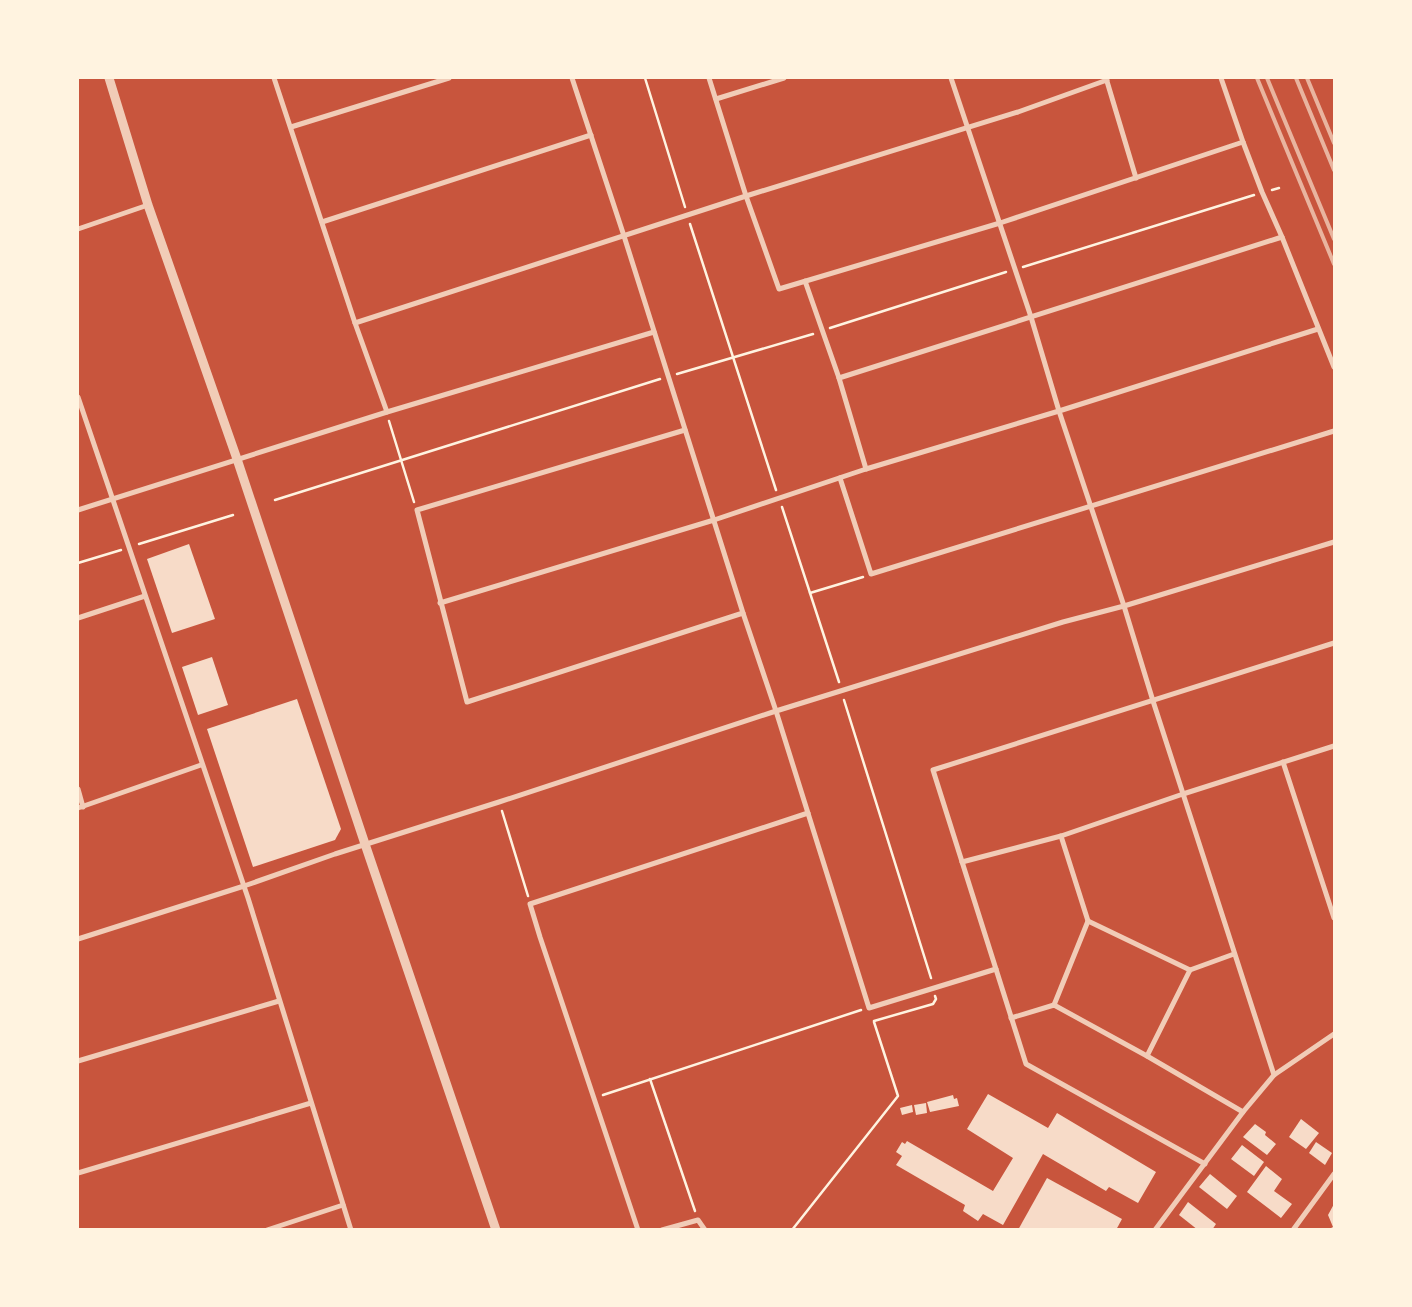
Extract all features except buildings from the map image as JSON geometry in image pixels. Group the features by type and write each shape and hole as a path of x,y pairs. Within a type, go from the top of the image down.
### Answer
{"street":[{"path":"109,78 148,205 237,459 496,1230"},
{"path":"274,78 354,323 387,412"},
{"path":"291,127 449,78"},
{"path":"572,78 776,711 869,1008 996,968"},
{"path":"709,78 746,196 778,288 1000,223 1243,142"},
{"path":"716,99 784,78"},
{"path":"951,78 1031,316 1059,411 1124,606 1274,1075"},
{"path":"1221,78 1262,192 1334,367"},
{"path":"354,323 746,196 1018,112 1106,79 1136,178"},
{"path":"322,222 591,136"},
{"path":"78,229 148,205"},
{"path":"839,378 1282,237"},
{"path":"805,281 839,378 866,469"},
{"path":"440,603 714,520 866,469 1318,330"},
{"path":"78,510 387,412 654,332"},
{"path":"78,397 201,764 244,886 351,1230"},
{"path":"685,430 417,510 467,702 743,613"},
{"path":"840,478 871,574 1334,432"},
{"path":"78,939 776,711 1064,622 1124,606 1334,542"},
{"path":"78,618 145,596"},
{"path":"1205,1164 1026,1064 934,770 1334,643"},
{"path":"962,862 1061,836 1183,794 1334,746"},
{"path":"1283,762 1334,918"},
{"path":"78,789 80,808 201,764"},
{"path":"638,1230 530,904 808,813"},
{"path":"1054,1005 1088,920 1061,836"},
{"path":"1088,920 1190,970"},
{"path":"1147,1056 1190,970 1234,954"},
{"path":"78,1061 279,1001"},
{"path":"1011,1018 1054,1005 1243,1112"},
{"path":"1155,1230 1243,1112 1274,1075 1334,1034"},
{"path":"78,1173 311,1103"},
{"path":"1293,1230 1334,1174"},
{"path":"267,1230 343,1205"},
{"path":"662,1230 698,1220 705,1230"}],"path":[{"path":"645,78 934,988 936,999 933,1004 874,1021"},
{"path":"275,500 1279,188"},
{"path":"387,412 417,510"},
{"path":"78,563 233,515"},
{"path":"810,593 871,574"},
{"path":"499,802 530,904"},
{"path":"594,1098 869,1008 898,1096 792,1230"},
{"path":"650,1079 698,1220"}],"railway":[{"path":"1257,78 1334,264"},
{"path":"1267,78 1334,239"},
{"path":"1296,78 1334,170"},
{"path":"1307,78 1334,143"}]}
